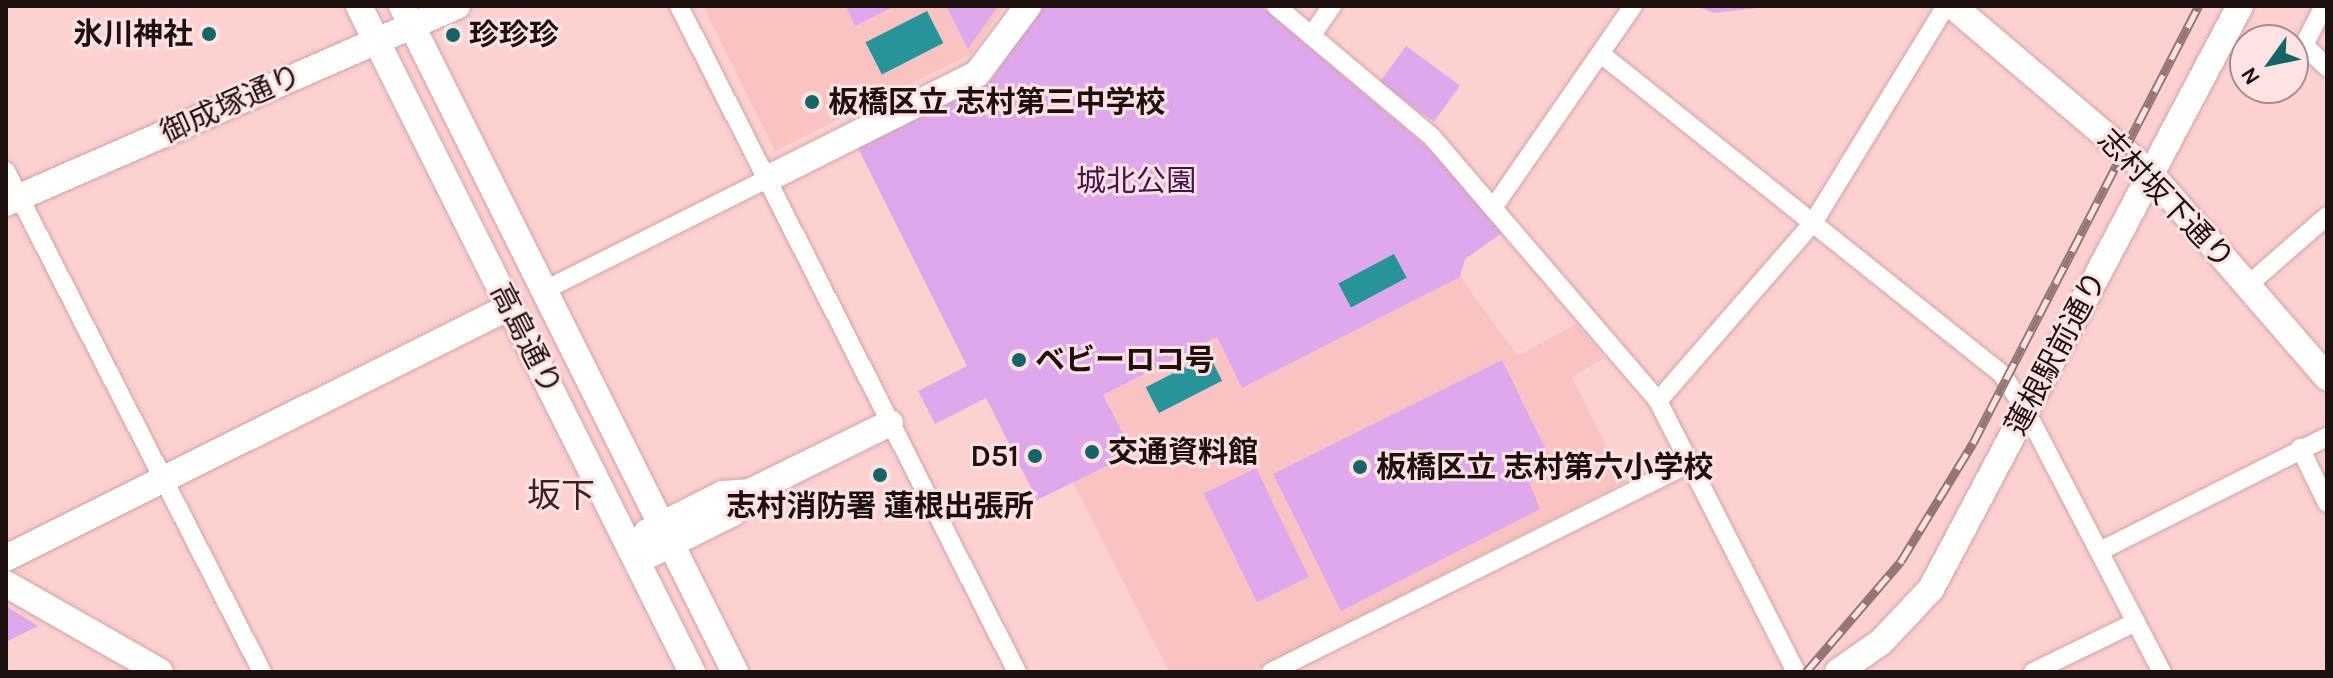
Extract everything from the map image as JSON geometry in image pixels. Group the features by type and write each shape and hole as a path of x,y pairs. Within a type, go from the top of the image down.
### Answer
{"street":[{"name":"高島通り","path":"359,6 692,672"},
{"name":"御成塚通り","path":"13,200 377,41 407,16 457,6"},
{"path":"679,6 1017,672"},
{"path":"545,290 977,74 1028,6"},
{"path":"1276,6 1432,137 1658,401 1796,672"},
{"path":"1311,36 1332,6"},
{"path":"1493,208 1633,6"},
{"path":"1658,401 1813,223 1946,6"},
{"name":"志村坂下通り","path":"1953,6 2151,174 2327,377"},
{"name":"蓮根駅前通り","path":"1838,672 1881,642 1931,589 2240,6"},
{"path":"2324,6 2304,45 2327,67"},
{"name":"高島通り","path":"407,16 735,672"},
{"path":"1601,54 2002,374 2026,411 2100,551 2136,622 2155,670"},
{"path":"6,171 13,200 164,480 262,672"},
{"path":"2248,285 2327,216"},
{"path":"6,558 509,307"},
{"path":"632,551 668,534 723,494 750,492 890,423"},
{"path":"2100,551 2327,437"},
{"path":"2300,448 2327,503"},
{"path":"1281,670 1690,463"},
{"path":"6,584 160,672"},
{"path":"2033,672 2136,622"}],"shaded area":[{"name":"板橋区立 志村第三中学校","path":"703,6 1004,6 972,53 775,151"},
{"name":"板橋区立 志村第六小学校","path":"1460,277 1518,356 1576,324 1604,358 1572,377 1624,482 1251,672 1169,672 1073,482 1132,453 1103,395 1217,337 1242,388"}],"green space":[{"path":"846,6 895,6 855,26"},
{"path":"946,6 998,6 968,49"},
{"name":"城北公園","path":"1041,6 1261,6 1433,152 1502,233 1465,259 1460,277 1242,388 1217,337 1103,395 1133,453 1037,500 986,398 935,424 918,391 967,366 857,146 991,80"},
{"path":"1696,6 1775,6 1714,13"},
{"path":"1406,46 1460,85 1434,122 1380,82"},
{"path":"1502,360 1555,468 1529,482 1540,509 1341,611 1273,474"},
{"path":"1256,468 1309,577 1257,602 1204,493"},
{"path":"6,606 38,626 6,642"}],"water":[{"path":"927,11 943,43 882,74 866,42"},
{"path":"1394,254 1407,278 1351,307 1338,284"},
{"path":"1209,355 1222,381 1159,413 1146,387"}],"railway":[{"path":"1806,672 1901,561 1973,443 2199,6"}],"place":[{"name":"氷川神社","path":"209,34"},
{"name":"珍珍珍","path":"453,35"},
{"name":"板橋区立 志村第三中学校","path":"812,102"},
{"name":"ベビーロコ号","path":"1019,360"},
{"name":"交通資料館","path":"1092,452"},
{"name":"D51","path":"1035,456"},
{"name":"板橋区立 志村第六小学校","path":"1360,467"},
{"name":"志村消防署 蓮根出張所","path":"880,475"}],"district":[{"name":"坂下","path":"561,497"}]}
